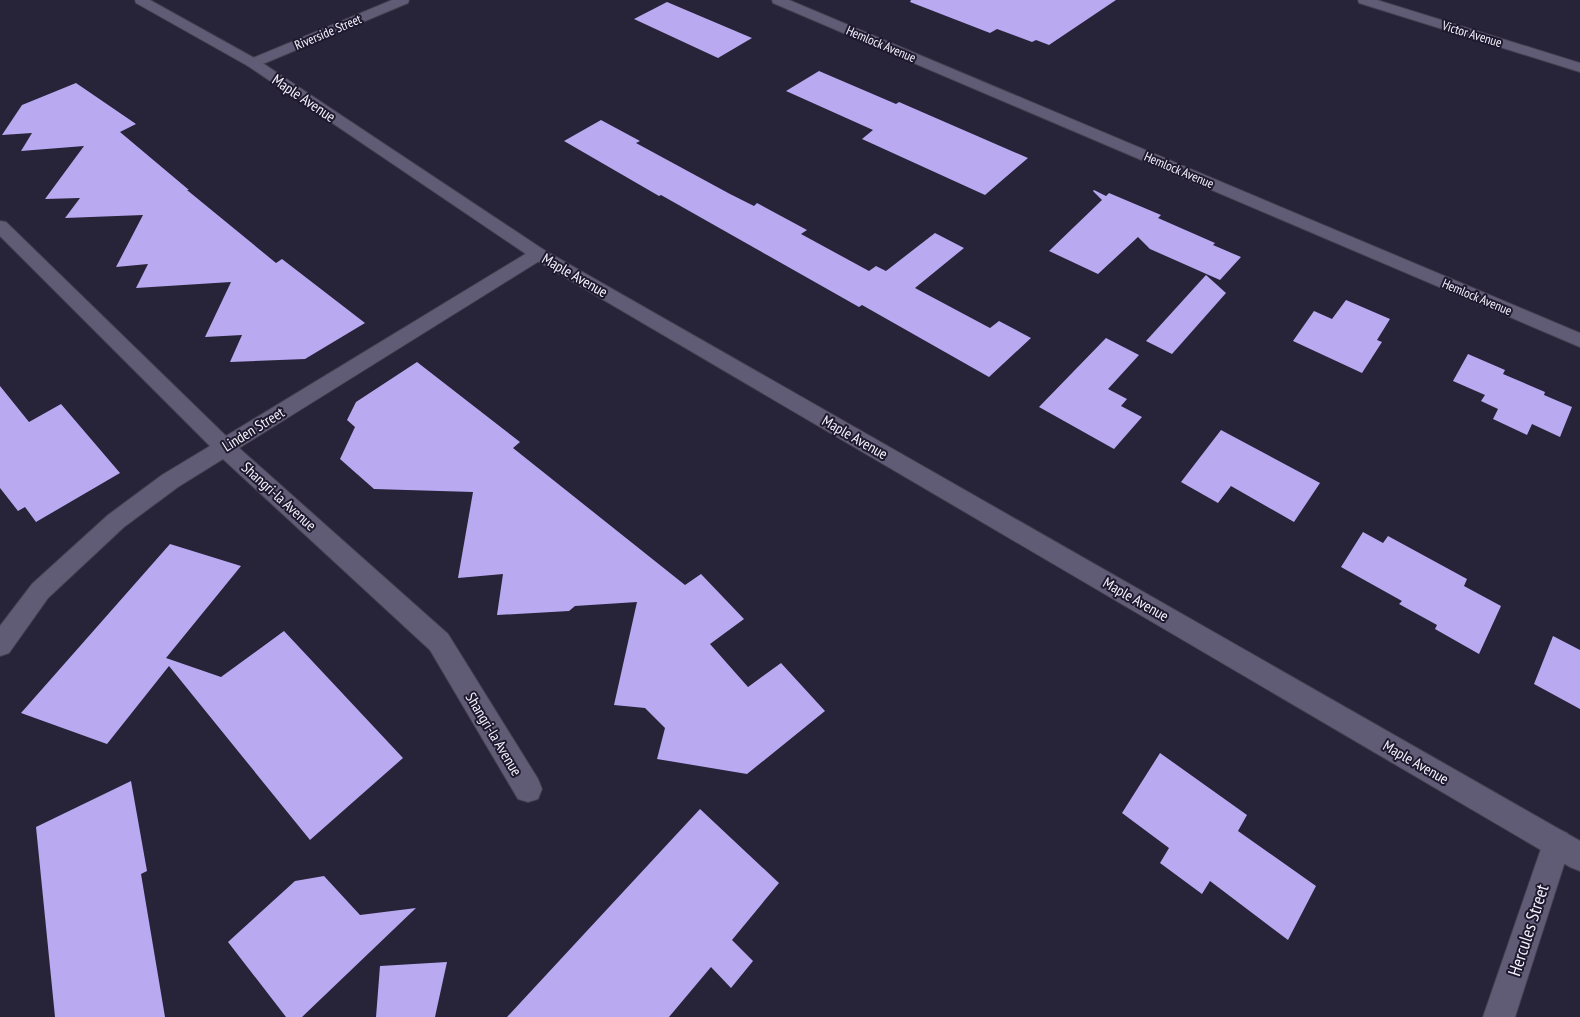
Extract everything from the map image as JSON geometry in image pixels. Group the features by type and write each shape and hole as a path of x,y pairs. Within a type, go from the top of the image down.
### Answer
{"street":[{"name":"Maple Avenue","path":"141,0 253,64 538,254 1568,850"},
{"name":"Riverside Street","path":"253,64 403,0"},
{"name":"Hemlock Avenue","path":"778,0 1580,340"},
{"name":"Victor Avenue","path":"1364,0 1580,68"},
{"name":"Shangri-la Avenue","path":"0,226 224,447 439,642 528,789"},
{"name":"Linden Street","path":"0,645 40,591 116,521 170,481 538,254"},
{"name":"Hercules Street","path":"1499,1017 1568,850"}],"building":[{"path":"911,0 1116,0 1049,45 1036,40 1032,42 997,29 990,33 910,2"},
{"path":"667,2 752,38 718,58 634,19"},
{"path":"819,71 896,104 899,102 1028,158 985,195 862,139 873,130 786,91"},
{"path":"76,83 136,124 120,132 189,190 187,190 276,263 282,259 365,323 305,359 230,362 242,335 205,337 231,282 136,288 148,264 116,267 143,215 65,218 80,198 45,199 84,146 21,151 32,133 2,135 22,105"},
{"path":"601,120 640,141 636,143 730,194 754,206 757,203 807,230 801,234 869,271 876,266 886,271 935,233 964,248 915,288 990,328 999,321 1031,338 989,377 862,305 859,307 661,195 659,196 564,141"},
{"path":"1094,190 1106,196 1109,193 1161,215 1158,218 1215,243 1213,245 1241,257 1220,280 1150,249 1138,237 1098,274 1049,251 1102,200 1093,191"},
{"path":"1206,275 1226,293 1172,354 1146,341"},
{"path":"1346,300 1390,319 1377,340 1382,342 1362,373 1293,341 1314,311 1332,319"},
{"path":"1106,338 1139,355 1108,389 1127,399 1121,406 1142,417 1114,449 1039,407"},
{"path":"1468,354 1505,370 1503,374 1545,392 1544,395 1572,407 1560,437 1532,424 1527,435 1493,419 1498,409 1481,401 1485,395 1453,381"},
{"path":"417,362 520,442 513,448 685,585 701,574 744,619 710,644 748,687 781,663 825,711 747,774 657,759 665,728 645,708 614,705 637,602 575,606 569,611 497,615 503,574 458,578 473,492 374,489 340,459 355,427 347,420 356,402"},
{"path":"0,386 29,422 61,404 120,473 36,522 25,507 18,511 0,488"},
{"path":"1221,430 1320,483 1294,522 1231,486 1218,503 1181,482"},
{"path":"1363,532 1383,543 1388,536 1467,579 1464,586 1501,606 1479,654 1435,629 1437,625 1399,604 1402,601 1341,567"},
{"path":"170,544 241,566 166,658 221,677 284,631 403,758 310,840 169,666 107,744 21,713"},
{"path":"1553,636 1580,650 1580,709 1534,684"},
{"path":"1160,753 1247,815 1238,831 1316,886 1288,940 1210,881 1202,894 1160,863 1169,848 1122,813"},
{"path":"131,781 147,871 141,874 165,1017 55,1017 36,827"},
{"path":"700,809 779,883 732,940 753,961 731,988 711,967 669,1017 507,1017"},
{"path":"324,876 360,915 416,908 302,1017 286,1017 228,942 295,881"},
{"path":"447,962 435,1017 376,1017 380,966"}]}
